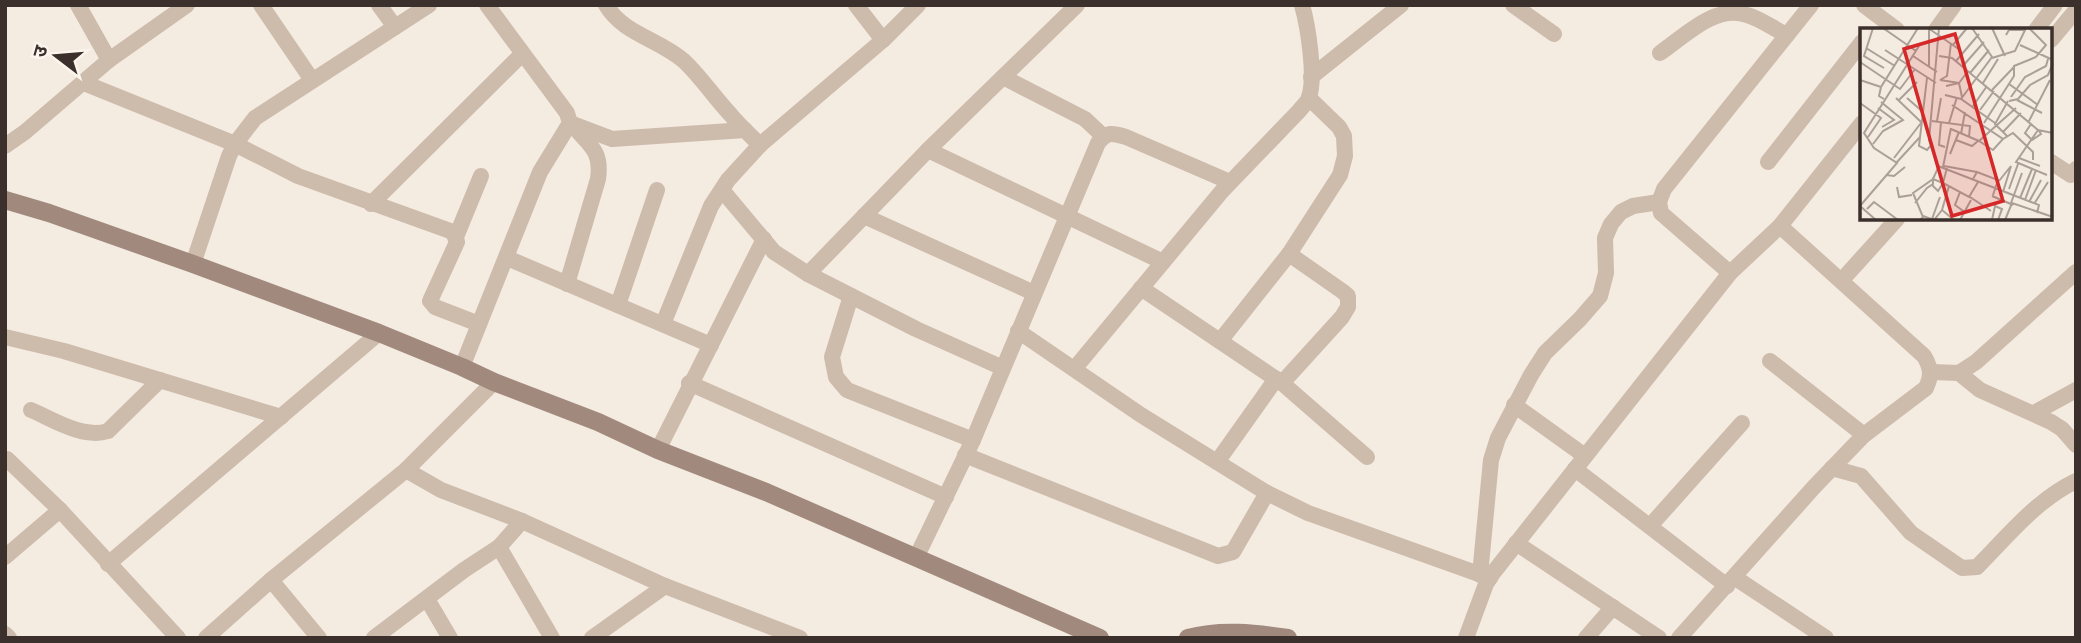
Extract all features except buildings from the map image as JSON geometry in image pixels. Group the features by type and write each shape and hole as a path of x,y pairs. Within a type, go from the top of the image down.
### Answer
{"street":[{"path":"78,5 109,60"},
{"path":"5,146 109,60 187,5"},
{"path":"261,5 312,80"},
{"path":"379,5 395,27"},
{"path":"193,264 225,167 235,144 255,118 429,5"},
{"path":"487,5 567,113 570,123 594,148 600,165 567,284"},
{"path":"606,5 614,18 625,27 650,38 682,59 760,145"},
{"path":"856,5 883,40"},
{"path":"663,324 711,206 722,190 760,145 883,40 918,5"},
{"path":"808,274 928,150 1077,5"},
{"path":"1074,368 1230,182 1309,98 1311,77 1308,26 1302,5"},
{"path":"1311,77 1401,5"},
{"path":"1513,5 1554,34"},
{"path":"1730,273 1661,213 1659,202 1664,189 1811,5"},
{"path":"1937,28 1954,5"},
{"path":"2038,28 2055,5"},
{"path":"1867,6 1877,24"},
{"path":"2053,38 2076,10"},
{"path":"1660,53 1717,14 1724,13 1747,15 1787,36"},
{"path":"1768,162 1860,45"},
{"path":"371,204 522,54"},
{"path":"1003,78 1085,119 1103,136"},
{"path":"84,83 235,144 298,176 453,232 457,242 430,301 435,307 479,324"},
{"path":"1220,341 1289,254 1340,175 1345,156 1344,136 1339,127 1309,98"},
{"path":"570,123 612,139 744,130"},
{"path":"462,366 540,172 570,123"},
{"path":"1485,576 1516,544 1730,273 1780,226 1860,126"},
{"path":"916,558 965,456 1103,136 1112,133 1126,137 1230,182"},
{"path":"928,150 1163,262"},
{"path":"2053,163 2071,175 2076,169"},
{"path":"456,237 481,176"},
{"path":"618,305 657,190"},
{"path":"722,190 774,252 808,274 916,329 1003,368"},
{"path":"5,200 193,264 462,366 494,382 598,422 658,450 766,492 1101,638"},
{"path":"1466,638 1485,576 1491,460 1498,438 1545,353 1600,296 1606,273 1605,238 1611,224 1621,212 1633,206 1659,202"},
{"path":"864,216 1034,293"},
{"path":"1842,280 1896,220"},
{"path":"1679,638 1864,435 1926,387 1931,372 1924,356 1780,226"},
{"path":"658,450 764,239"},
{"path":"1217,462 1279,381 1342,317 1348,307 1348,296 1289,254"},
{"path":"507,258 711,345"},
{"path":"1931,372 1959,373 1976,362 2076,272"},
{"path":"1141,288 1279,381 1367,457"},
{"path":"851,296 832,357 836,377 848,390 972,440"},
{"path":"1018,331 1141,415 1267,493 1308,513 1485,576"},
{"path":"108,564 379,333"},
{"path":"5,337 64,351 281,417"},
{"path":"1770,361 1864,435"},
{"path":"1959,373 1980,390 2034,413 2062,429 2076,446"},
{"path":"31,410 87,433 98,434 108,430 160,380"},
{"path":"206,638 271,580 406,470 494,382"},
{"path":"690,383 946,497"},
{"path":"2034,413 2076,390"},
{"path":"1514,405 1586,456"},
{"path":"1650,526 1742,423"},
{"path":"965,456 1218,556 1233,552 1267,493"},
{"path":"7,459 60,510 178,638"},
{"path":"1832,468 1861,476 1912,533 1962,568 1971,569 1977,567 2041,503 2076,481"},
{"path":"406,470 441,490 522,521 665,586 793,637"},
{"path":"1575,470 1650,526 1731,581 1826,638"},
{"path":"5,557 60,510"},
{"path":"374,638 499,547 522,521"},
{"path":"1516,544 1659,638"},
{"path":"499,547 552,638"},
{"path":"271,580 319,638"},
{"path":"592,638 665,586"},
{"path":"427,599 450,638"},
{"path":"1586,638 1613,607"},
{"path":"1191,637 1201,634 1257,633 1288,638"}]}
